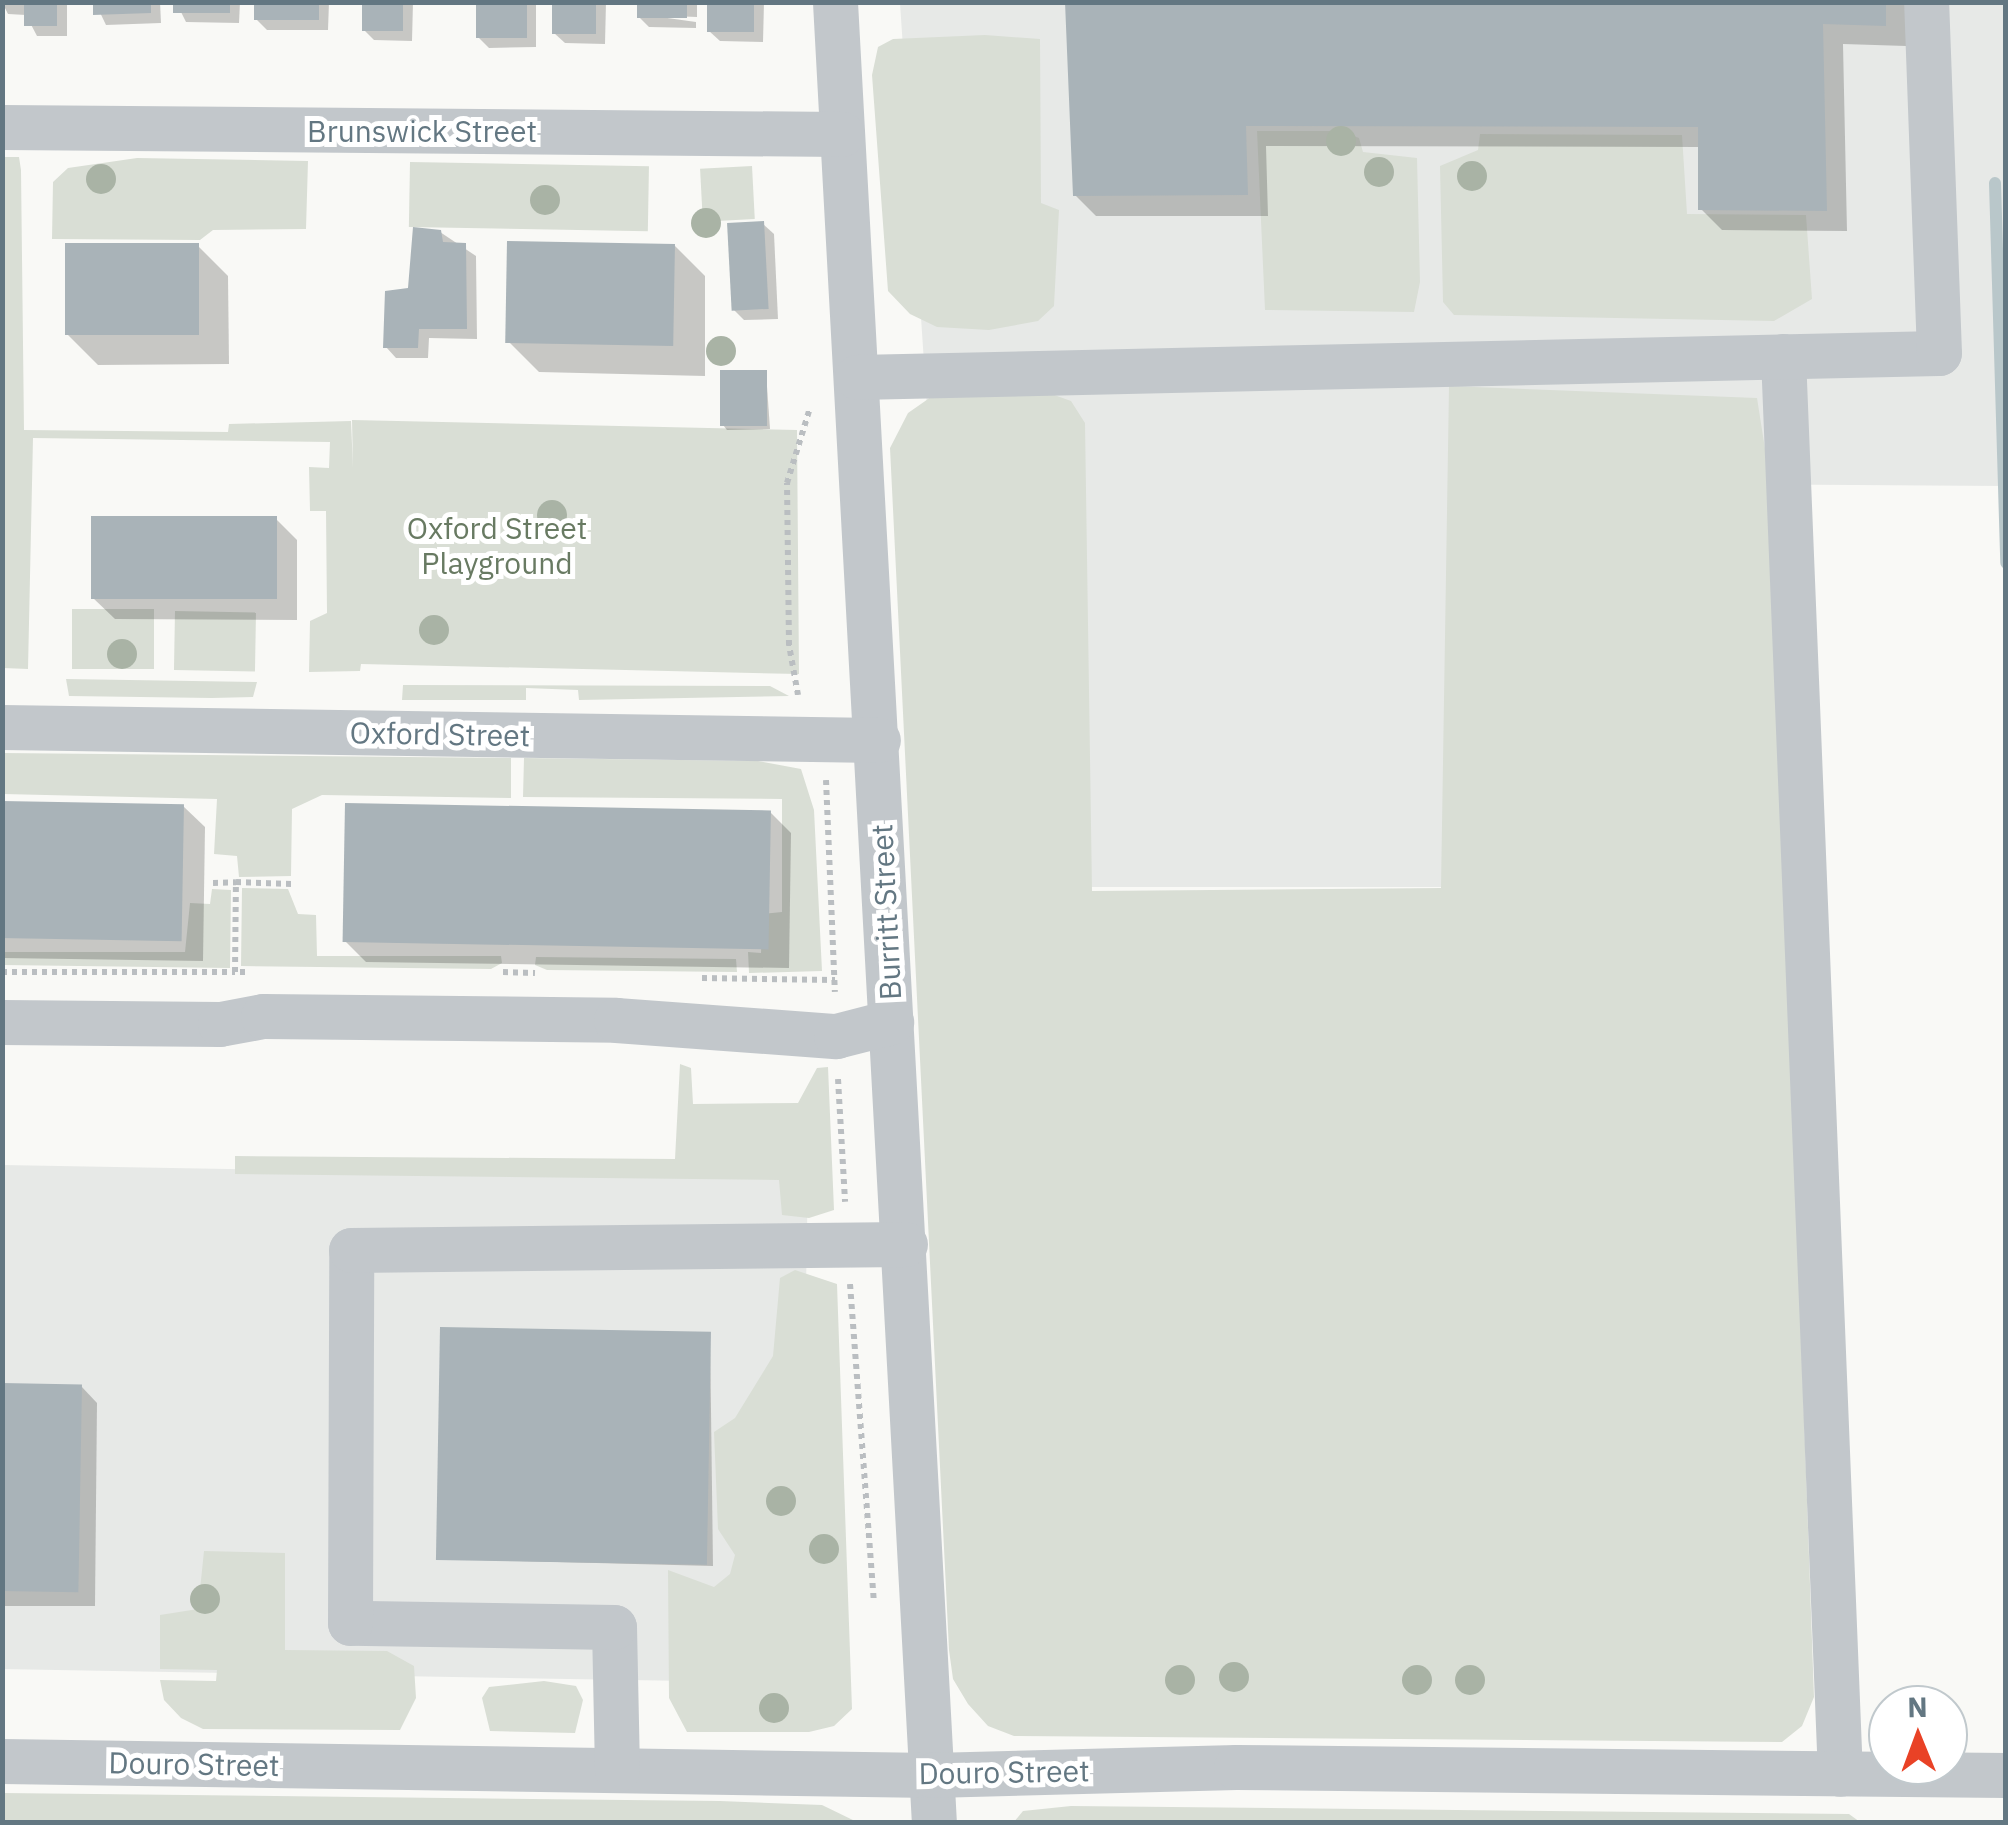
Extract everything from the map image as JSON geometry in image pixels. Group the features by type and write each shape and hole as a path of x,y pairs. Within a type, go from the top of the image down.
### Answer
{"street":[{"name":"Burritt Street","path":"835,2 934,1822"},
{"path":"858,377 1938,353 1926,2"},
{"name":"Brunswick Street","path":"2,127 842,134"},
{"path":"1783,356 1840,1774"},
{"name":"Oxford Street","path":"2,727 878,740"},
{"path":"2,1022 220,1024 263,1016 616,1020 836,1036 891,1022"},
{"path":"617,1770 614,1627 350,1623 351,1250 847,1240 905,1244"},
{"name":"Douro Street","path":"2,1761 932,1775 1236,1766 2006,1775"}],"path":[{"path":"809,388 810,414 788,483 789,645 792,684 826,739 847,1240 875,1611"},
{"path":"235,972 236,882"},
{"path":"213,883 292,884"},
{"path":"490,974 526,970 550,976"},
{"path":"2,972 254,972"},
{"path":"698,978 835,980"}],"shaded area":[{"path":"900,3 2005,3 2005,486 1689,484 1695,887 959,887"},
{"path":"3,1165 808,1179 799,1683 2,1669"}],"green space":[{"path":"985,35 1040,39 1041,203 1059,210 1054,306 1038,321 989,330 937,327 910,314 888,291 872,75 878,47 893,39"},
{"path":"1257,131 1342,131 1359,138 1363,152 1417,158 1420,282 1414,312 1265,310"},
{"path":"1480,134 1682,135 1687,214 1806,215 1812,299 1774,321 1454,315 1443,302 1440,166 1478,150"},
{"name":"Oxford Street Playground","path":"3,157 19,157 21,170 24,430 228,432 229,424 351,421 353,468 352,420 797,430 799,674 361,664 360,671 309,672 310,621 327,613 326,511 310,511 309,467 329,468 330,442 33,438 28,669 3,668"},
{"path":"137,158 308,161 306,229 213,230 200,240 52,239 53,182 68,168"},
{"path":"410,162 649,166 648,231 409,227"},
{"path":"752,166 755,219 703,222 700,169"},
{"path":"1449,386 1757,398 1771,487 1814,1697 1802,1726 1782,1742 1014,1736 988,1726 968,1704 953,1679 949,1650 890,448 908,413 941,390 1043,391 1071,401 1085,423 1092,891 1441,888"},
{"path":"72,609 154,609 154,669 72,669"},
{"path":"175,611 256,612 255,671 174,670"},
{"path":"66,679 257,682 253,697 69,696"},
{"path":"403,685 770,686 789,696 579,700 578,690 526,688 526,700 402,700"},
{"path":"3,753 511,758 511,798 322,795 292,809 291,876 239,877 237,856 214,854 217,799 3,794"},
{"path":"524,758 758,761 801,769 814,810 822,971 749,973 748,952 761,953 762,914 782,912 782,799 523,797"},
{"path":"242,888 288,889 298,914 316,915 317,956 501,956 502,963 491,969 241,966"},
{"path":"212,889 231,890 230,968 3,965 3,952 185,952 190,903 210,904"},
{"path":"536,957 736,959 737,972 547,970 535,965"},
{"path":"680,1064 691,1068 693,1104 798,1103 817,1068 828,1067 834,1210 809,1218 782,1215 779,1180 235,1174 235,1156 675,1159"},
{"path":"795,1270 837,1284 852,1709 834,1726 809,1732 687,1732 669,1698 668,1570 714,1587 730,1574 735,1555 718,1529 714,1432 735,1418 773,1356 780,1278"},
{"path":"204,1551 285,1553 285,1650 387,1651 414,1666 416,1698 400,1730 203,1729 181,1718 164,1700 160,1680 216,1681 217,1670 160,1669 160,1615 198,1609"},
{"path":"544,1681 576,1686 583,1700 575,1733 490,1731 482,1698 489,1687"},
{"path":"3,1793 720,1801 822,1805 857,1822 3,1822"},
{"path":"1071,1806 1849,1814 1860,1822 1014,1822 1023,1811"}],"building":[{"path":"24,2 57,2 57,26 24,26"},
{"path":"93,2 151,2 151,13 93,15"},
{"path":"173,2 230,2 230,13 173,13"},
{"path":"254,2 319,2 319,20 254,20"},
{"path":"362,2 403,2 403,31 362,31"},
{"path":"476,2 527,2 527,38 476,38"},
{"path":"552,2 596,2 596,34 552,34"},
{"path":"637,2 687,2 687,18 637,18"},
{"path":"707,2 754,2 754,32 707,32"},
{"path":"1065,2 1886,2 1886,26 1823,24 1827,211 1698,210 1698,127 1246,126 1248,195 1073,196"},
{"path":"764,221 769,309 732,311 727,223"},
{"path":"413,227 441,230 443,242 466,243 467,329 419,329 418,348 383,348 385,291 408,288"},
{"path":"507,241 675,244 673,346 505,343"},
{"path":"65,243 199,243 199,335 65,335"},
{"path":"720,370 767,370 767,426 720,426"},
{"path":"91,516 277,516 277,599 91,599"},
{"path":"2,801 184,804 182,941 2,938"},
{"path":"345,803 771,810 769,949 343,942"},
{"path":"440,1327 711,1332 707,1565 436,1560"},
{"path":"2,1383 82,1384 78,1592 2,1591"}],"waterway":[{"path":"1995,183 2006,563"}]}
